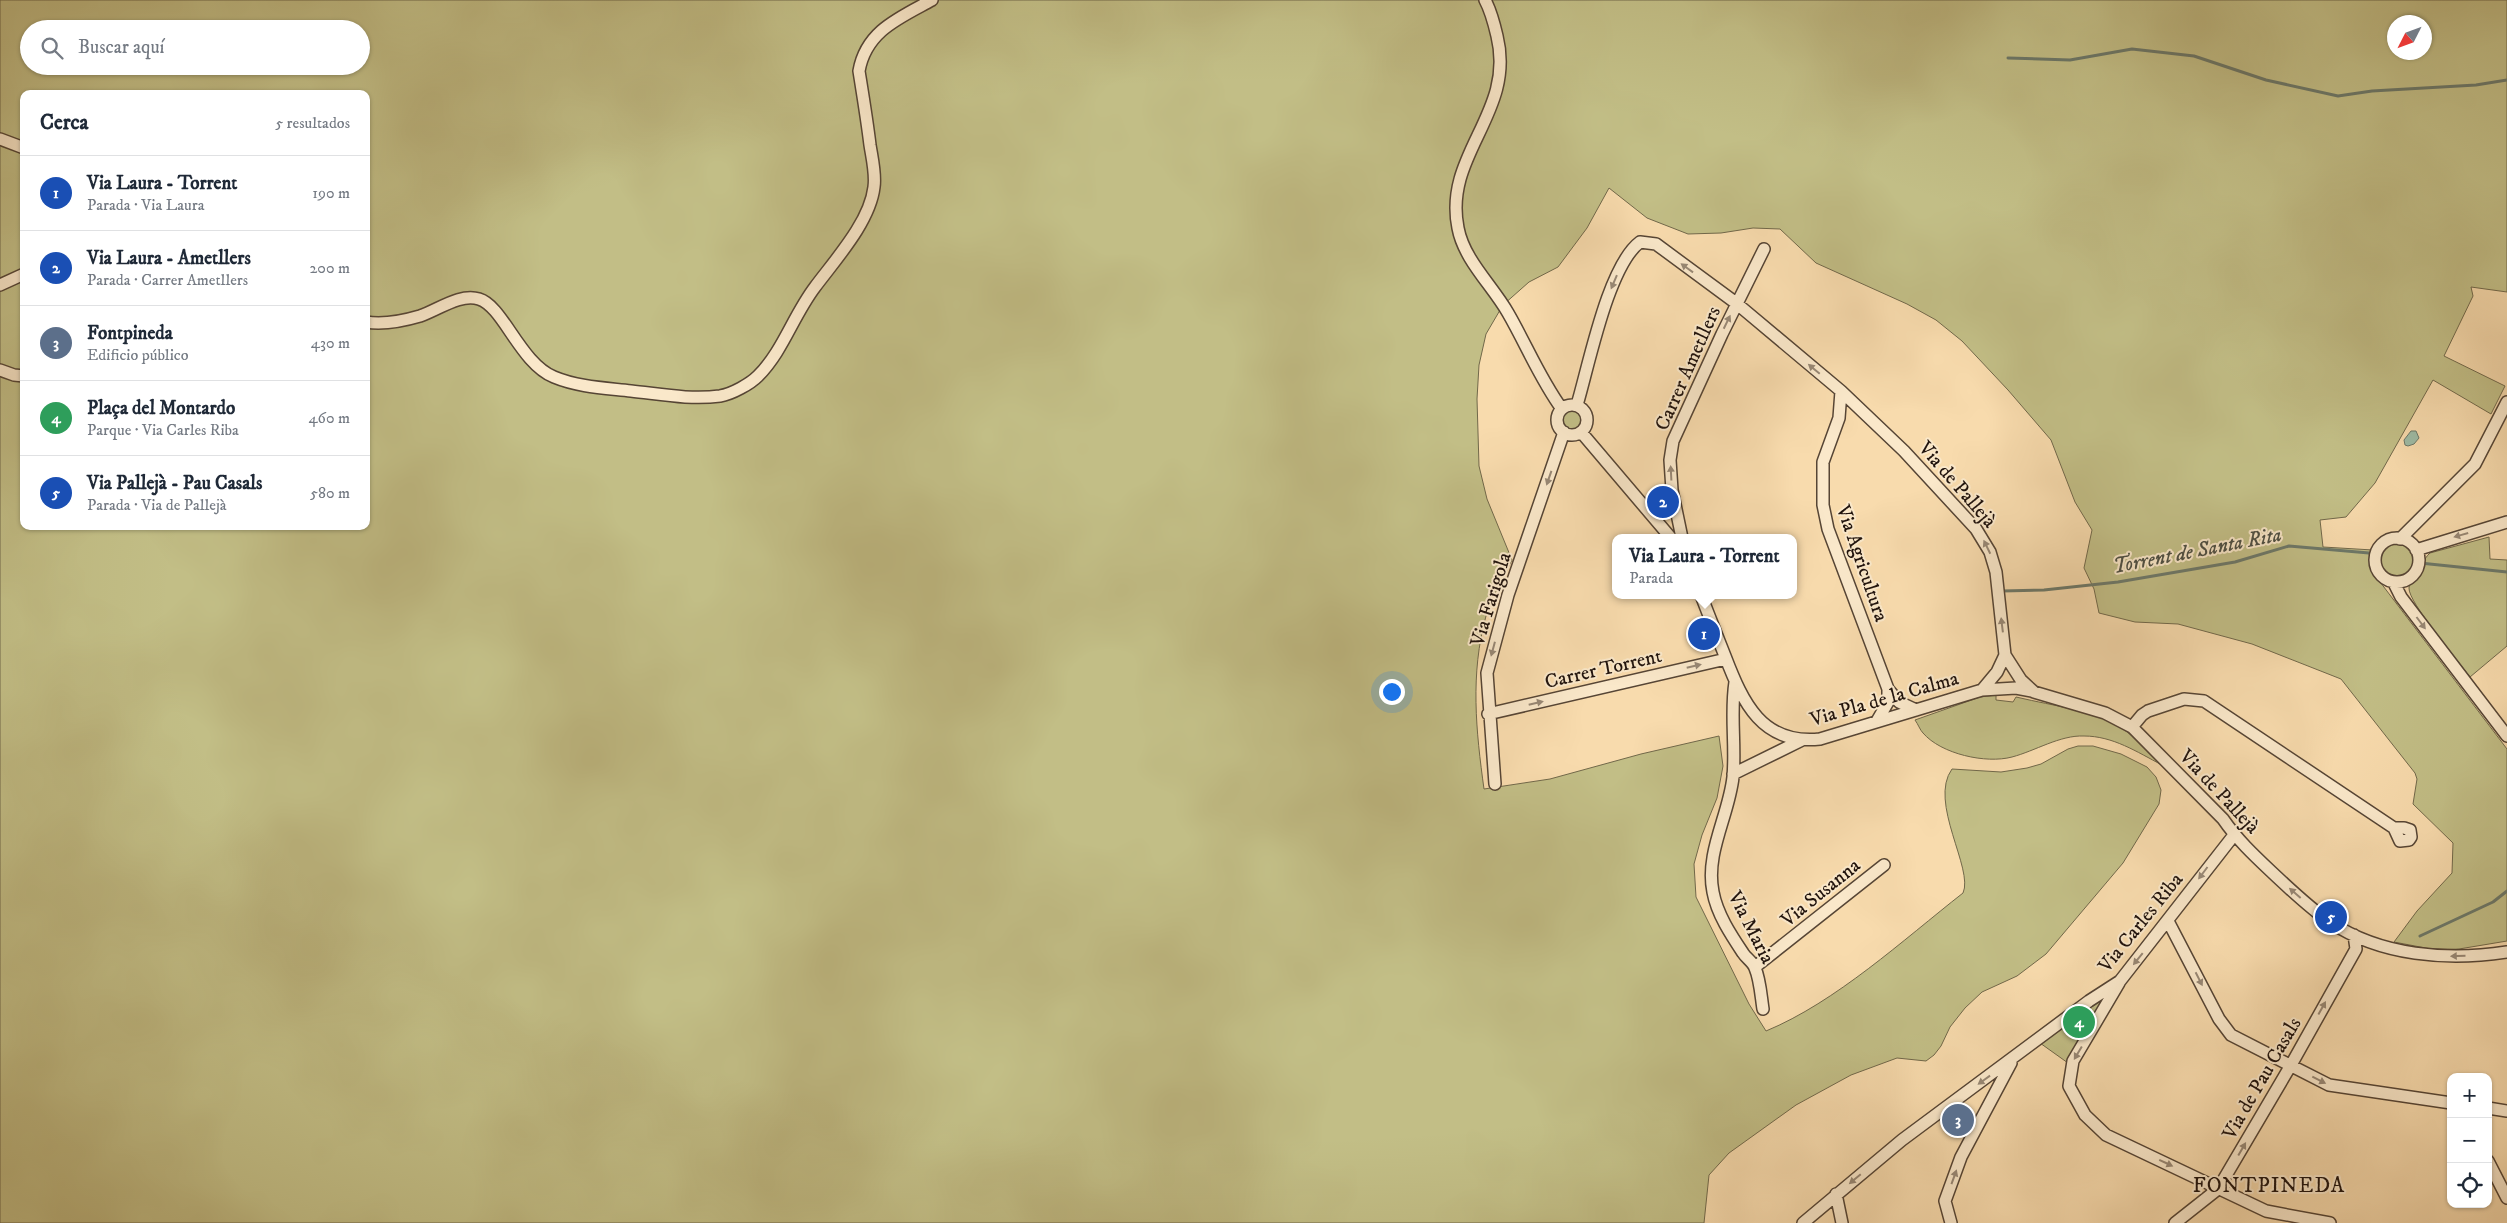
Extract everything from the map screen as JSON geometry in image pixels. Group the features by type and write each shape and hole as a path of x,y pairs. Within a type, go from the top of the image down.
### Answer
{"street":[{"path":"370,322 387,323 406,320 461,300 480,299 491,306 522,351 539,368 552,376 587,386 690,397 722,395 756,378 770,363 800,310 845,247 865,214 874,188 874,167 859,71 862,56 869,44 890,23 932,0"},
{"path":"1485,0 1490,8 1501,50 1501,76 1495,101 1463,166 1457,206 1458,228 1465,250 1496,293 1562,409"},
{"path":"0,139 20,146"},
{"name":"Via de Pallejà","path":"1577,405 1608,296 1625,257 1640,242 1656,244 1736,303 1841,391 1866,417 1904,451 1984,540 1996,572 2005,655 2011,667 2034,692 2105,714 2132,727 2223,819 2234,835 2308,905 2329,921 2354,935 2388,947 2429,955 2449,957 2507,952"},
{"name":"Carrer Ametllers","path":"1681,534 1672,490 1670,460 1673,441 1736,303 1764,249"},
{"path":"0,285 20,276"},
{"path":"0,370 20,376"},
{"name":"Via Agricultura","path":"1841,391 1839,418 1823,462 1823,505 1831,538 1888,689 1899,702 1916,710"},
{"path":"2400,538 2474,464 2507,402"},
{"path":"1569,405 1577,405 1587,416 1587,425 1581,432 1570,434 1564,432 1558,420 1562,409 1569,405"},
{"path":"1839,418 1852,415 1866,417"},
{"name":"Via Farigola","path":"1495,784 1488,714 1487,673 1508,595 1564,432"},
{"path":"1581,432 1668,534"},
{"path":"2416,550 2507,522"},
{"path":"2394,583 2410,578 2419,564 2416,550 2407,541 2400,538 2390,539 2382,543 2375,558 2379,574 2394,583 2402,597 2507,736"},
{"name":"Via Pla de la Calma","path":"1703,599 1735,682 1747,705 1770,729 1792,738 1802,740 1820,738 1982,690 2016,688 2034,692"},
{"name":"Via Pla de la Calma","path":"1982,690 1994,676 2005,655"},
{"name":"Carrer Torrent","path":"1488,714 1726,658"},
{"name":"Via Maria","path":"1735,682 1732,706 1733,774 1731,794 1713,853 1712,891 1720,913 1731,934 1755,967 1763,1009"},
{"path":"1877,721 1888,702 1888,689"},
{"path":"2132,727 2142,714 2148,711 2184,699 2204,701 2394,828"},
{"path":"1733,774 1802,740"},
{"name":"Via Carles Riba","path":"1803,1223 1902,1140 2089,1001 2120,981 2234,835"},
{"name":"Via Susanna","path":"1755,967 1884,865"},
{"path":"2168,920 2219,1019 2231,1034 2329,1085 2447,1102"},
{"name":"Via de Pau Casals","path":"2175,1223 2218,1189 2356,949 2354,935"},
{"path":"2120,981 2073,1061 2069,1086 2085,1115 2106,1136 2266,1212 2330,1223"},
{"path":"1951,1223 1945,1201 1961,1157 2013,1059"},
{"path":"2492,1109 2507,1111"},
{"path":"2489,1163 2507,1198"},
{"path":"1836,1194 1842,1223"}],"shaded area":[{"path":"0,0 2507,0 2507,292 2471,287 2473,296 2444,356 2505,386 2491,414 2433,380 2375,483 2346,517 2320,520 2323,547 2373,550 2370,560 2374,574 2507,749 2507,941 2459,949 2436,950 2394,942 2417,911 2452,873 2453,843 2413,804 2417,779 2415,773 2341,679 2252,644 2178,624 2135,622 2099,613 2094,589 2084,568 2092,530 2075,502 2051,440 1962,341 1936,320 1907,304 1816,263 1780,229 1753,228 1721,233 1688,234 1647,218 1609,188 1587,228 1558,267 1529,282 1503,305 1486,334 1479,365 1477,399 1479,466 1487,499 1512,560 1494,595 1486,616 1478,659 1476,681 1477,724 1484,789 1550,779 1641,754 1719,736 1723,766 1717,798 1702,835 1694,864 1696,897 1749,1004 1766,1031 1792,1019 1843,987 1893,950 1963,893 1965,882 1963,868 1945,799 1946,783 1952,769 2001,772 2027,768 2041,764 2068,749 2078,746 2093,746 2121,754 2147,767 2156,777 2161,790 2159,804 2123,863 2046,954 2017,976 1982,992 1965,1008 1950,1027 1941,1046 1934,1055 1926,1061 1897,1058 1851,1075 1796,1105 1729,1153 1709,1175 1704,1223 0,1223"},
{"path":"1572,410 1579,413 1582,420 1579,427 1572,430 1565,427 1562,420 1565,413"},
{"path":"2411,431 2416,431 2419,438 2414,444 2408,446 2405,445 2404,440"},
{"path":"2489,537 2490,559 2507,560 2507,646 2470,677 2425,618 2411,595 2409,586 2430,553"},
{"path":"2397,542 2410,547 2415,560 2410,573 2397,578 2384,573 2379,560 2384,547"},
{"path":"1996,695 1996,700 2013,702 2016,697 2081,711 2108,721 2135,738 2162,765 2115,742 2084,736 2066,738 2001,759 1964,756 1941,747 1931,740 1923,733 1915,720 1980,697"},
{"path":"2098,1001 2101,1002 2100,1006 2083,1033 2068,1063 2040,1043"}],"waterway":[{"path":"2008,58 2070,60 2132,49 2194,56 2266,80 2338,96 2372,91 2476,85 2507,80"},
{"name":"Torrent de Santa Rita","path":"2002,591 2044,590 2118,582 2235,562 2289,546 2369,553"},
{"name":"Torrent de Santa Rita","path":"2420,563 2507,572"},
{"path":"2420,936 2493,902 2507,891"}],"place":[{"name":"Via Laura - Ametllers","path":"1663,502"},
{"name":"Via Laura - Torrent","path":"1704,634"},
{"name":"Via Pallejà - Pau Casals","path":"2331,917"},
{"name":"Plaça del Montardo","path":"2079,1022"},
{"name":"Fontpineda","path":"1958,1120"}],"district":[{"name":"FONTPINEDA","path":"2269,1185"}]}
